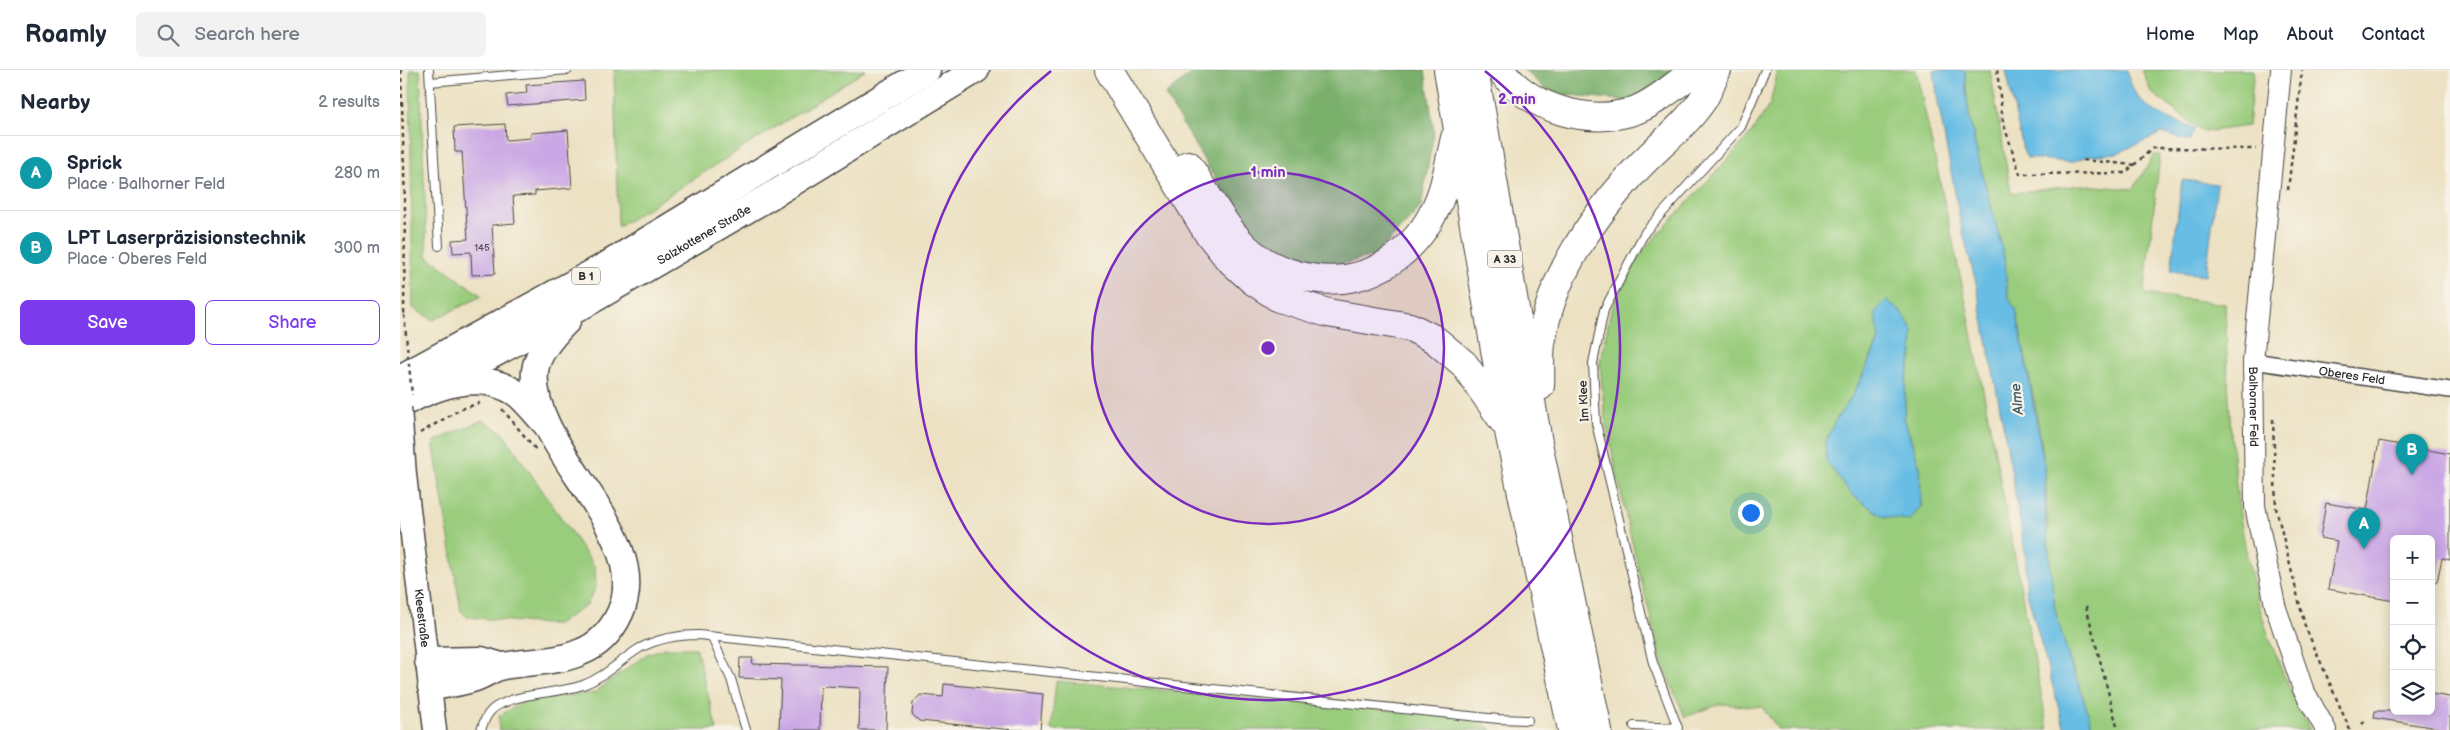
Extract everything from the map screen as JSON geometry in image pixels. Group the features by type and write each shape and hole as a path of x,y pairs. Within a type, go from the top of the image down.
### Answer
{"highway":[{"name":"Salzkottener Straße","path":"407,390 605,266 927,70"},
{"name":"Salzkottener Straße","path":"407,390 582,306 779,191 976,70"},
{"path":"1109,70 1206,230 1228,258 1252,280 1279,298 1328,313 1410,327 1434,339 1464,364 1508,427"},
{"path":"1129,70 1222,218 1245,247 1272,266 1296,276 1325,281 1355,278 1381,269 1404,252 1426,225 1442,190 1458,126"},
{"name":"A 33","path":"1448,70 1508,427 1572,730"},
{"name":"A 33","path":"1474,70 1539,448 1598,730"},
{"path":"1501,70 1506,78 1527,94 1551,106 1576,115 1605,117 1635,110 1653,102 1688,76 1691,70"},
{"path":"1539,448 1541,344 1555,291 1562,276 1577,244 1605,205 1634,171 1668,139 1704,98 1716,70"},
{"path":"431,687 469,680 501,666 554,660 581,652 600,640 615,623 625,602 627,579 624,560 615,539 550,428 536,391 537,362 544,348 582,306"},
{"path":"407,390 478,381 499,384 517,394 550,428"},
{"path":"428,661 481,660 501,666"}],"main road":[{"name":"Kleestraße","path":"407,390 406,475 435,730"}],"street":[{"name":"Balhorner Feld","path":"2282,70 2253,361 2255,506 2275,605 2303,689 2326,730"},
{"name":"Oberes Feld","path":"2253,361 2450,390"}],"lane":[{"path":"429,70 439,246"},
{"path":"430,82 568,70"},
{"name":"Im Klee","path":"1634,726 1678,728 1653,664 1596,423 1593,363 1604,310 1644,232 1742,127 1764,70"},
{"path":"481,730 487,713 500,704 524,696 558,692 596,680 640,648 676,635 711,636 1498,719 1528,720"},
{"path":"711,636 731,679 746,730"}],"path":[{"path":"401,70 406,205 404,315 407,390"},
{"path":"1997,70 2003,122 2020,174 2125,173 2154,148 2256,149"},
{"path":"2288,197 2302,70"},
{"path":"2083,160 2136,165"},
{"path":"413,437 470,405 487,404"},
{"path":"495,405 510,418 538,453"},
{"path":"2272,411 2276,508 2305,626 2350,730"},
{"path":"415,430 416,440"},
{"path":"2086,606 2118,730"},
{"path":"2362,724 2367,719"}],"green space":[{"path":"410,70 420,70 427,256 482,296 433,320 413,308"},
{"path":"614,70 866,70 618,227"},
{"path":"1195,70 1425,70 1434,132 1421,207 1376,255 1327,268 1279,254 1241,222 1165,95"},
{"path":"1524,70 1675,70 1631,101 1550,93"},
{"path":"1778,70 1916,70 1970,322 2048,730 1779,730 1762,707 1720,704 1685,717 1662,664 1631,538 1605,420 1600,363 1611,310 1642,252 1750,135 1770,104","holes":["1879,340 1912,357 1906,379 1904,418 1920,468 1921,506 1910,520 1834,423 1854,393"]},
{"path":"1965,70 1990,70 2011,193 2082,185 2133,189 2154,155 2160,155 2144,294 2225,304 2233,459 2243,536 2261,612 2271,642 2289,687 2310,730 2093,730 2063,641 2055,611 2048,555 2044,463 2038,425 2016,309 2009,298 1999,235 1974,141 1966,94"},
{"path":"2142,70 2254,70 2248,126 2203,132 2151,92"},
{"path":"483,420 502,432 595,567 596,588 586,606 556,625 467,617 461,611 433,442"},
{"path":"665,648 696,648 717,730 499,730 499,716 526,700 594,693 647,654"},
{"path":"1056,681 1473,718 1492,730 1051,730"}],"water":[{"name":"Alme","path":"1934,70 1965,70 1966,94 1974,141 1999,235 2009,298 2016,309 2044,463 2046,524 2055,610 2072,669 2081,690 2093,730 2065,730 2026,589 2026,557 2005,434 1976,283 1961,225 1938,102"},
{"path":"2006,70 2127,70 2133,89 2138,97 2151,109 2195,128 2189,141 2162,133 2118,153 2088,156 2071,162 2027,158 2023,150"},
{"path":"2182,180 2217,184 2206,275 2171,271"},
{"path":"1887,300 1903,314 1913,330 1912,357 1906,379 1904,418 1920,468 1921,506 1910,520 1884,517 1852,495 1826,461 1825,443 1834,423 1854,393 1879,341 1875,312"}],"building":[{"path":"584,81 585,100 508,106 506,95 527,93 526,85"},
{"path":"505,124 506,140 531,138 531,133 568,130 572,188 535,191 535,195 513,196 515,223 492,225 495,274 472,275 471,252 453,253 452,240 468,239 462,152 455,152 454,127"},
{"path":"2379,441 2450,454 2450,560 2442,558 2437,582 2435,582 2435,535 2390,535 2390,600 2328,589 2337,541 2320,538 2326,503 2367,510"},
{"path":"740,658 753,658 752,664 888,667 886,730 859,730 860,688 827,686 821,687 820,730 779,730 781,680 739,678"},
{"path":"944,684 1043,694 1040,730 1014,730 919,721 912,714 913,703 920,695 943,697"},
{"path":"2435,695 2450,697 2450,730 2374,718 2375,711 2390,711 2390,715 2435,715"}],"place":[{"name":"LPT Laserpräzisionstechnik","path":"2412,475"},
{"name":"Sprick","path":"2364,549"}]}
